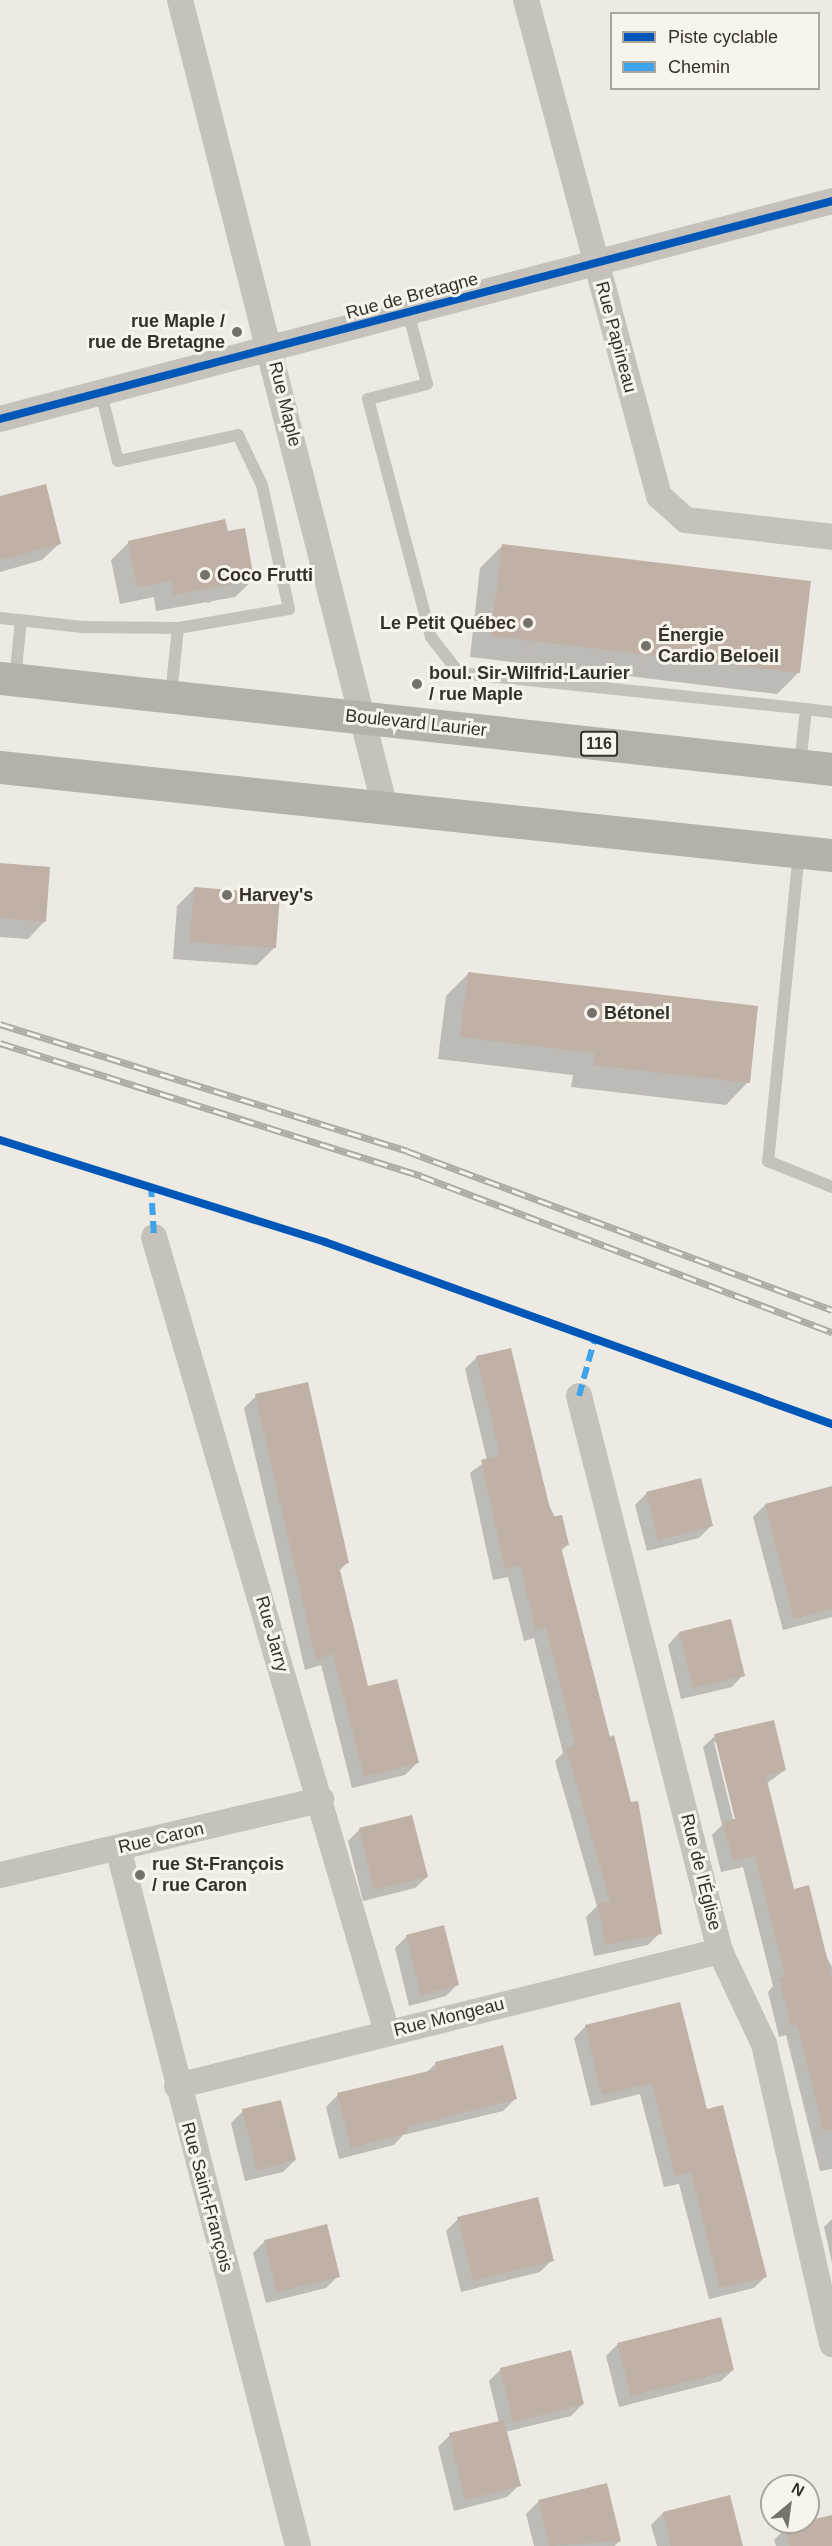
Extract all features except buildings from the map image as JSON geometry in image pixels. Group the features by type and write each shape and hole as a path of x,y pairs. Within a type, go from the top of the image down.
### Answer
{"main road":[{"name":"Boulevard Laurier","path":"8,679 832,769"},
{"path":"0,767 832,855"}],"street":[{"name":"Rue Maple","path":"180,0 272,349 386,808"},
{"name":"Rue Papineau","path":"526,0 664,504 695,522 832,537"},
{"name":"Rue de Bretagne","path":"0,419 832,201"},
{"name":"Rue Jarry","path":"154,1237 321,1800 387,2032"},
{"name":"Rue de l'Église","path":"579,1396 720,1951 747,1997 765,2044 832,2344"},
{"name":"Rue Caron","path":"0,1875 321,1800"},
{"name":"Rue Saint-François","path":"118,1848 177,2086 298,2546"},
{"name":"Rue Mongeau","path":"177,2086 720,1951"}],"lane":[{"path":"408,312 427,384 368,399 431,637 459,673 832,712"},
{"path":"0,618 178,628 289,609 262,485 238,435 118,461 101,393"},
{"path":"8,679 21,620"},
{"path":"171,697 178,628"},
{"path":"800,766 806,709"},
{"path":"799,852 768,1161 832,1187"}],"railway":[{"path":"0,1024 407,1151 832,1310"},
{"path":"0,1043 421,1176 832,1332"}],"marked path":[{"path":"151,1185 154,1237"},
{"path":"579,1396 594,1341"}],"cycle path":[{"path":"0,419 832,201"},
{"path":"0,1140 325,1242 832,1424"}],"place":[{"name":"rue Maple / rue de Bretagne","path":"237,332"},
{"name":"Coco Frutti","path":"205,575"},
{"name":"Le Petit Québec","path":"528,623"},
{"name":"Énergie Cardio Beloeil","path":"646,646"},
{"name":"boul. Sir-Wilfrid-Laurier / rue Maple","path":"417,684"},
{"name":"Harvey's","path":"227,895"},
{"name":"Bétonel","path":"592,1013"},
{"name":"rue St-François / rue Caron","path":"140,1875"}]}
